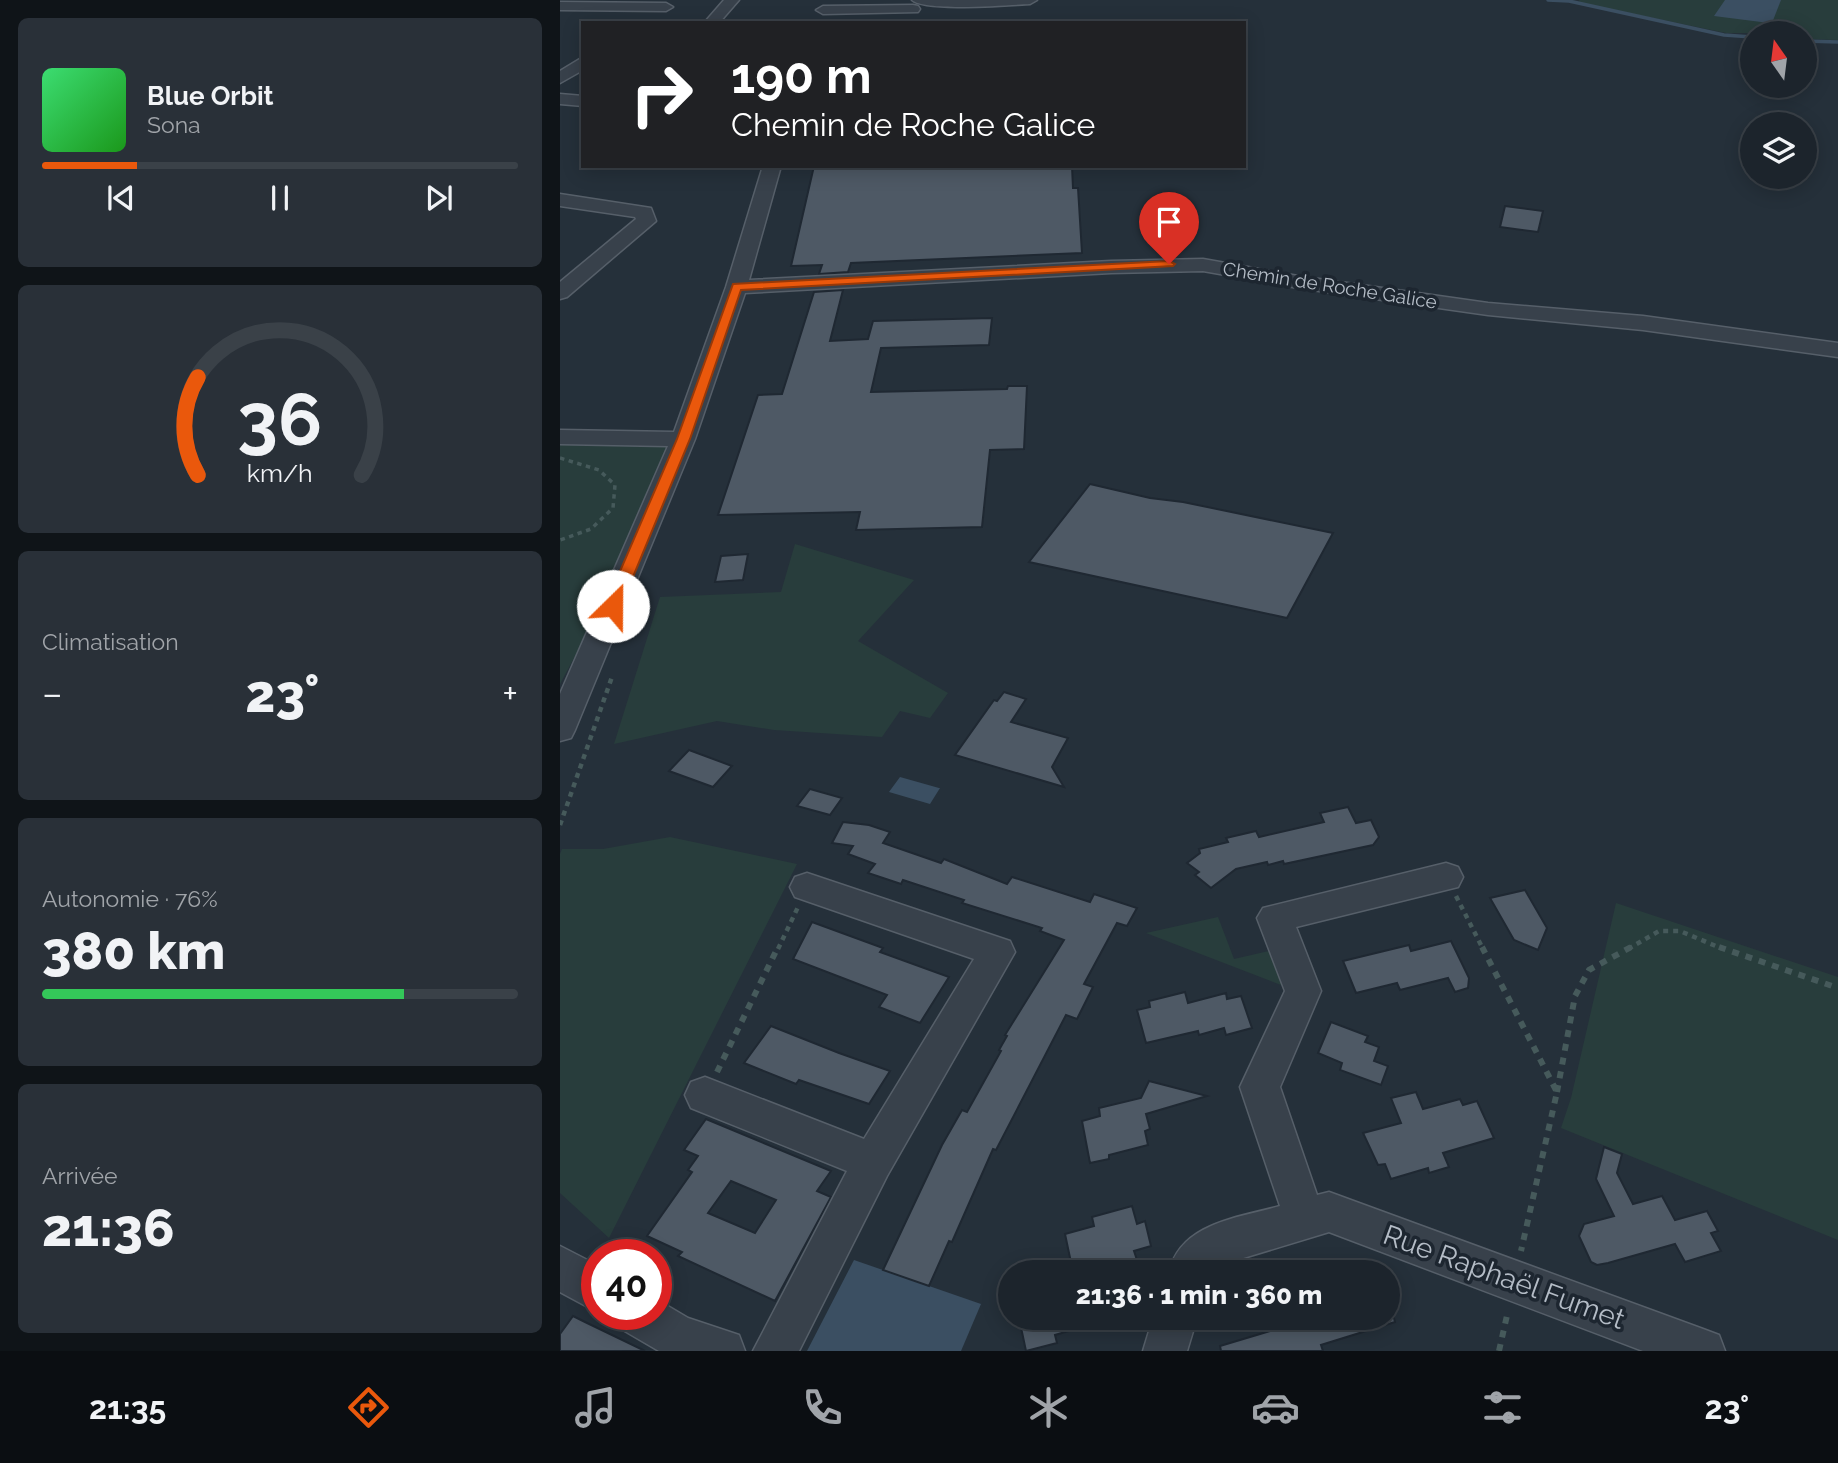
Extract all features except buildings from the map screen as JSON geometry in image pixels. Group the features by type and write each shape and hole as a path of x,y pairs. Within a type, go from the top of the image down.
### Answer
{"street":[{"path":"713,21 732,0"},
{"path":"823,11 945,2 1030,0"},
{"path":"560,6 669,4"},
{"path":"653,21 669,4"},
{"path":"560,78 579,54"},
{"path":"560,99 581,101"},
{"path":"560,730 683,439 737,287 771,168"},
{"path":"560,200 644,212 646,221 560,293"},
{"name":"Chemin de Roche Galice","path":"737,287 1111,267 1203,265 1488,310 1667,326 1838,350"},
{"path":"560,438 683,439"},
{"path":"1305,1219 1260,1087 1303,991 1275,918 1446,877"},
{"path":"775,1351 873,1163 997,952 807,887"},
{"path":"705,1096 873,1163"},
{"name":"Rue Raphaël Fumet","path":"1198,1260 1215,1245 1329,1212 1703,1351"},
{"path":"560,1268 581,1280"},
{"path":"666,1330 678,1337 723,1351"},
{"path":"1165,1351 1171,1330"}],"path":[{"path":"560,458 599,470 615,485 613,508 591,529 560,540"},
{"path":"1446,877 1557,1092"},
{"path":"705,1096 807,887"},
{"path":"1499,1351 1557,1092 1575,996 1589,970 1659,931 1681,931 1754,961 1838,988"}],"green space":[{"path":"1579,0 1838,0 1838,40 1817,39 1817,21 1740,21 1740,33 1726,33 1580,3"},
{"path":"560,442 669,443 588,632 560,684"},
{"path":"795,544 914,580 858,641 948,693 930,718 900,711 882,737 774,730 717,721 614,744 660,597 781,592"},
{"path":"670,837 797,864 609,1238 560,1193 560,854 562,849 603,849"},
{"path":"1616,903 1838,977 1838,1240 1561,1128 1571,1098"},
{"path":"1218,917 1234,959 1273,950 1286,987 1146,933"}],"water":[{"path":"1725,0 1781,0 1773,21 1714,16"},
{"path":"900,777 940,788 930,804 889,792"},
{"path":"854,1260 981,1304 961,1351 807,1351"}],"waterway":[{"path":"1548,0 1569,1 1724,35 1740,36"},
{"path":"1817,41 1838,42"}],"route":[{"path":"613,606 683,439 737,287 1169,264"}]}
